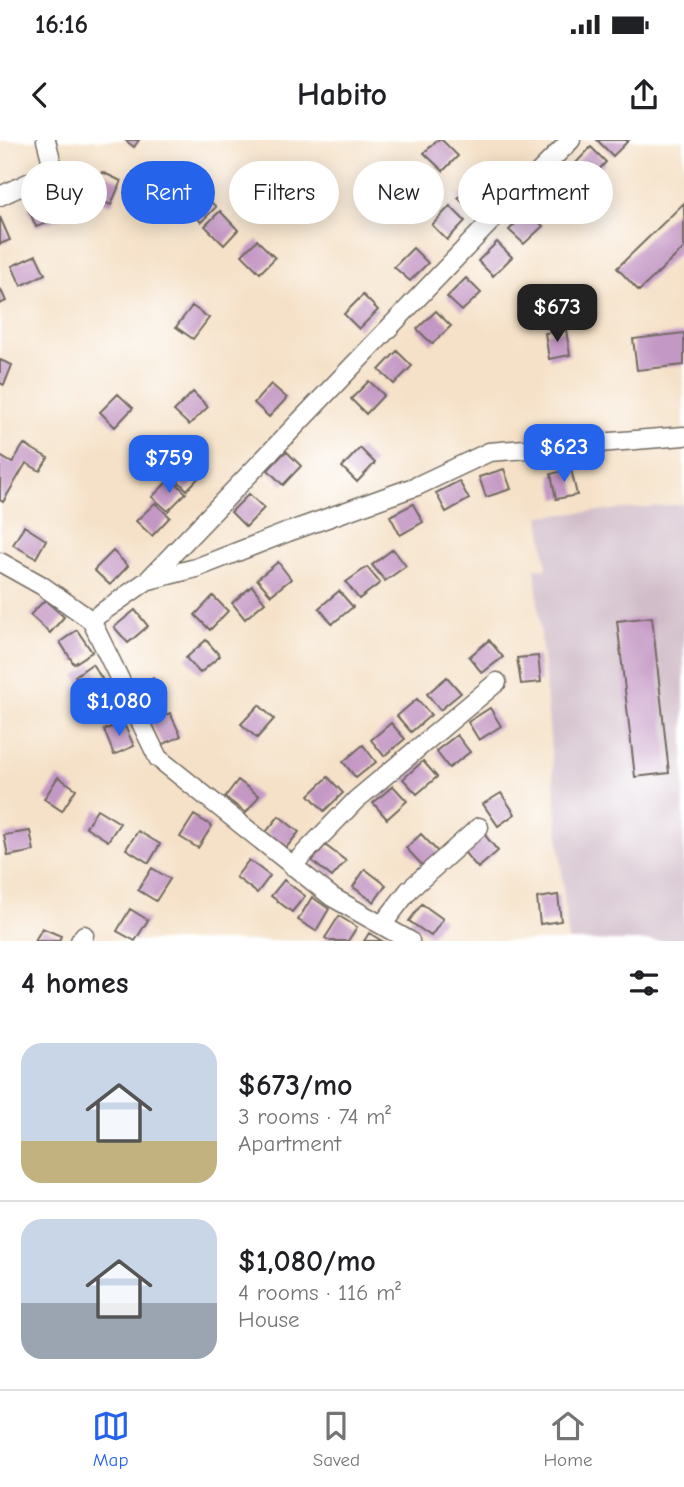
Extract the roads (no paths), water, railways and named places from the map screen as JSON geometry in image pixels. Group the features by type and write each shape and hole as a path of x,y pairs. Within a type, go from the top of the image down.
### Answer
{"street":[{"path":"0,195 54,171 46,140"},
{"path":"91,620 148,580 571,140"},
{"path":"148,580 196,568 417,486 489,452 684,436"},
{"path":"0,562 41,585 91,620 158,758 332,897 410,941"},
{"path":"292,866 356,800 496,682"},
{"path":"382,925 409,890 478,827"}]}
